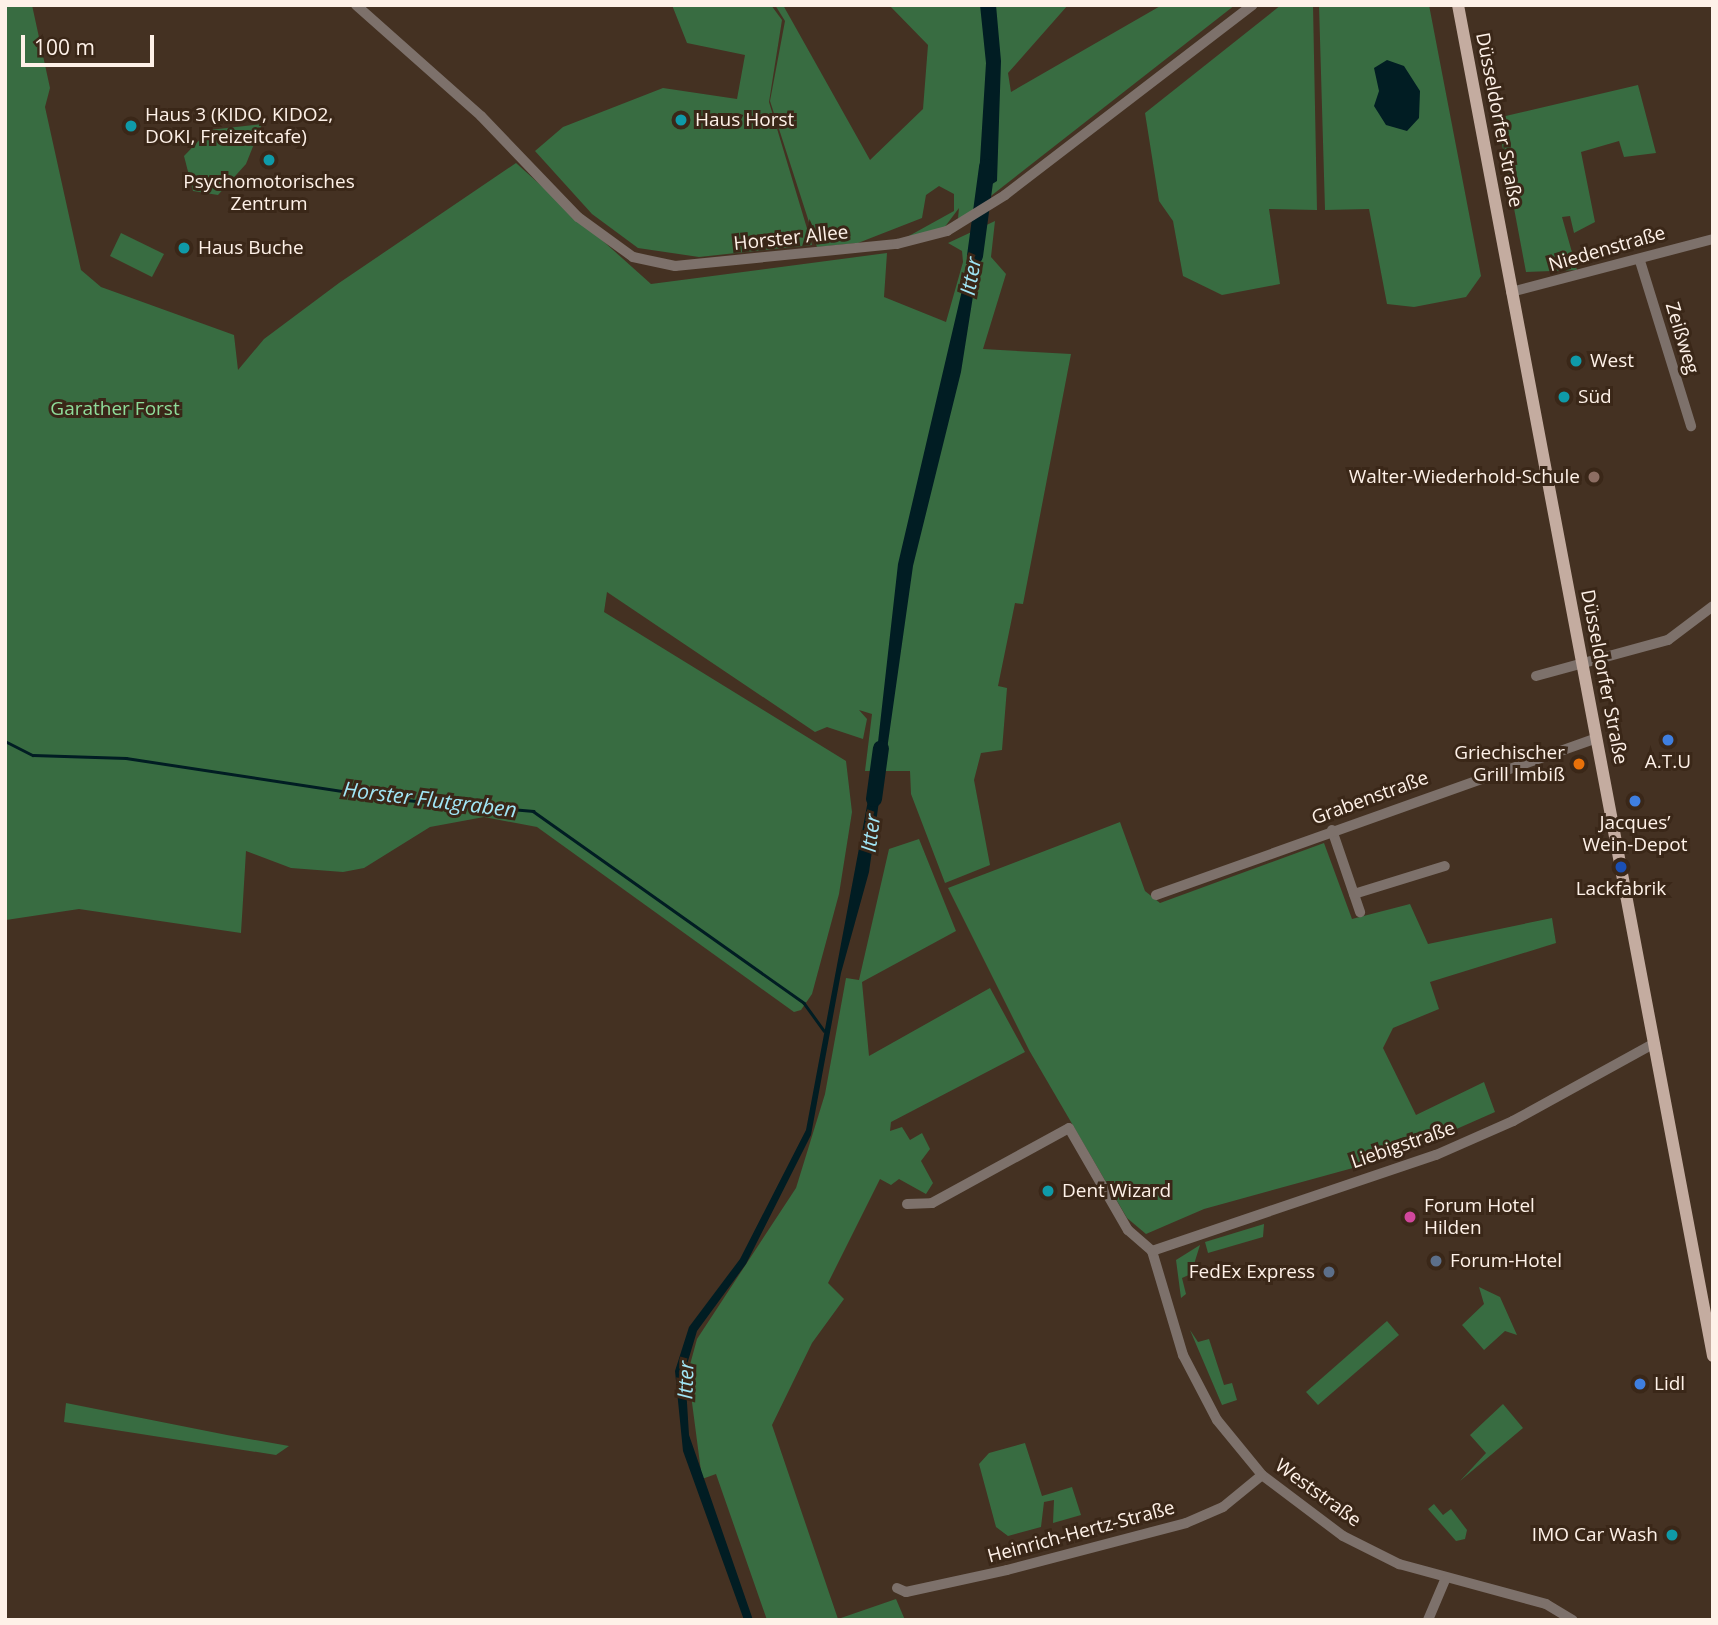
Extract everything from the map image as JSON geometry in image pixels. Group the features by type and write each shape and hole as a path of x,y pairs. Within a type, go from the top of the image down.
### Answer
{"main road":[{"name":"Düsseldorfer Straße","path":"1458,5 1713,1356"}],"street":[{"name":"Horster Allee","path":"356,5 481,116 578,217 616,248 652,264 735,262 926,239 975,215 998,200 1253,5"},
{"name":"Niedenstraße","path":"1511,292 1640,261 1713,239"},
{"name":"Zeißweg","path":"1640,261 1690,426"},
{"path":"1536,676 1581,661 1668,639 1713,606"},
{"name":"Grabenstraße","path":"1156,895 1332,830 1597,738"},
{"path":"1332,830 1360,912"},
{"path":"1354,894 1445,866"},
{"name":"Liebigstraße","path":"1152,1251 1436,1155 1513,1121 1653,1044"},
{"path":"907,1205 932,1203 1069,1128 1128,1230 1152,1251"},
{"name":"Weststraße","path":"1152,1251 1183,1355 1217,1420 1262,1475 1343,1536 1445,1580 1546,1604 1573,1620"},
{"name":"Heinrich-Hertz-Straße","path":"897,1588 906,1592 1018,1567 1186,1523 1223,1507 1262,1475"},
{"path":"1427,1620 1445,1580"}],"green space":[{"name":"Garather Forst","path":"5,5 32,5 50,88 45,107 81,270 101,287 234,335 238,370 264,339 339,283 516,163 651,284 887,253 884,297 946,322 963,262 962,251 948,243 995,221 991,257 1006,274 983,349 1071,354 1023,604 1015,603 998,686 1007,688 1002,750 981,753 974,780 990,865 945,883 911,794 910,771 865,771 872,714 859,710 867,719 863,739 827,727 815,732 607,592 604,612 846,761 852,812 839,894 812,994 801,1010 794,1012 537,827 484,817 430,827 364,868 343,872 291,868 246,851 241,933 79,909 6,920 5,928"},
{"path":"672,5 771,5 782,20 769,102 812,245 699,257 638,248 592,214 535,151 563,127 663,88 737,99 745,55 687,43"},
{"path":"775,5 783,5 870,160 923,109 928,45 889,5 1068,5 1008,73 1011,92 1162,5 1235,5 964,217 958,218 959,208 944,228 907,237 954,211 954,194 939,186 926,195 922,218 858,243 817,247 770,101 785,21"},
{"path":"1281,5 1313,5 1317,210 1269,209 1280,284 1222,295 1183,276 1173,221 1159,201 1145,113"},
{"path":"1319,5 1429,5 1481,276 1466,297 1414,307 1387,304 1369,209 1325,210"},
{"path":"1638,85 1656,153 1624,157 1619,141 1581,152 1595,222 1574,233 1570,216 1562,217 1577,270 1526,272 1497,118"},
{"path":"262,124 246,164 218,195 193,191 184,156 209,130"},
{"path":"121,233 164,254 152,277 110,256"},
{"path":"1120,822 1145,891 1160,903 1324,843 1352,919 1410,904 1428,944 1552,918 1556,943 1430,982 1439,1009 1393,1028 1383,1048 1416,1115 1484,1082 1495,1112 1393,1157 1204,1209 1146,1234 1127,1218 1029,1050 948,888"},
{"path":"919,839 956,931 862,982 869,1056 990,988 1025,1052 891,1122 890,1131 902,1127 910,1140 922,1133 930,1149 921,1161 933,1183 926,1194 899,1179 891,1185 880,1179 828,1283 844,1299 812,1343 772,1425 838,1619 896,1599 905,1620 767,1620 716,1474 702,1479 688,1372 697,1339 796,1188 825,1094 846,978 859,980 889,849"},
{"path":"1264,1224 1263,1237 1208,1253 1205,1242"},
{"path":"1200,1245 1191,1274 1182,1278 1186,1294 1181,1298 1176,1260"},
{"path":"1479,1287 1500,1297 1517,1335 1505,1331 1484,1350 1462,1325 1484,1304"},
{"path":"1387,1321 1399,1335 1318,1405 1306,1392"},
{"path":"1190,1330 1198,1342 1209,1339 1224,1385 1232,1383 1237,1400 1222,1405"},
{"path":"66,1403 289,1446 276,1455 64,1422"},
{"path":"1503,1404 1523,1428 1460,1481 1486,1453 1470,1435"},
{"path":"1025,1443 1042,1496 1072,1487 1081,1515 1053,1523 1054,1500 1044,1502 1041,1527 1008,1536 996,1527 979,1464 989,1453"},
{"path":"1434,1504 1443,1515 1451,1509 1467,1530 1465,1539 1456,1541 1428,1509"}],"water":[{"path":"980,5 996,5 1001,61 997,181 978,193 986,63"},
{"path":"1387,60 1404,66 1420,91 1419,118 1407,131 1386,125 1374,106 1379,91 1374,68"},
{"path":"983,233 961,372 913,566 884,771 875,769 898,564 974,239"},
{"path":"872,779 882,780 869,872 841,973 811,1135 746,1264 697,1331 685,1371 689,1435 753,1620 744,1620 683,1451 675,1371 689,1327 740,1259 806,1130"}],"waterway":[{"name":"Itter","path":"975,256 987,167"},
{"name":"Horster Flutgraben","path":"5,741 33,755 126,758 394,799 533,811 804,1003 824,1031"},
{"name":"Itter","path":"874,799 881,748"}],"place":[{"name":"Haus Horst","path":"681,120"},
{"name":"Haus 3 (KIDO, KIDO2, DOKI, Freizeitcafe)","path":"131,126"},
{"name":"Psychomotorisches Zentrum","path":"269,160"},
{"name":"Haus Buche","path":"184,248"},
{"name":"West","path":"1576,361"},
{"name":"Süd","path":"1564,397"},
{"name":"Walter-Wiederhold-Schule","path":"1594,477"},
{"name":"A.T.U","path":"1668,740"},
{"name":"Griechischer Grill Imbiß","path":"1579,764"},
{"name":"Jacques’ Wein-Depot","path":"1635,801"},
{"name":"Lackfabrik","path":"1621,867"},
{"name":"Dent Wizard","path":"1048,1191"},
{"name":"Forum Hotel Hilden","path":"1410,1217"},
{"name":"Forum-Hotel","path":"1436,1261"},
{"name":"FedEx Express","path":"1329,1272"},
{"name":"Lidl","path":"1640,1384"},
{"name":"IMO Car Wash","path":"1672,1535"}]}
